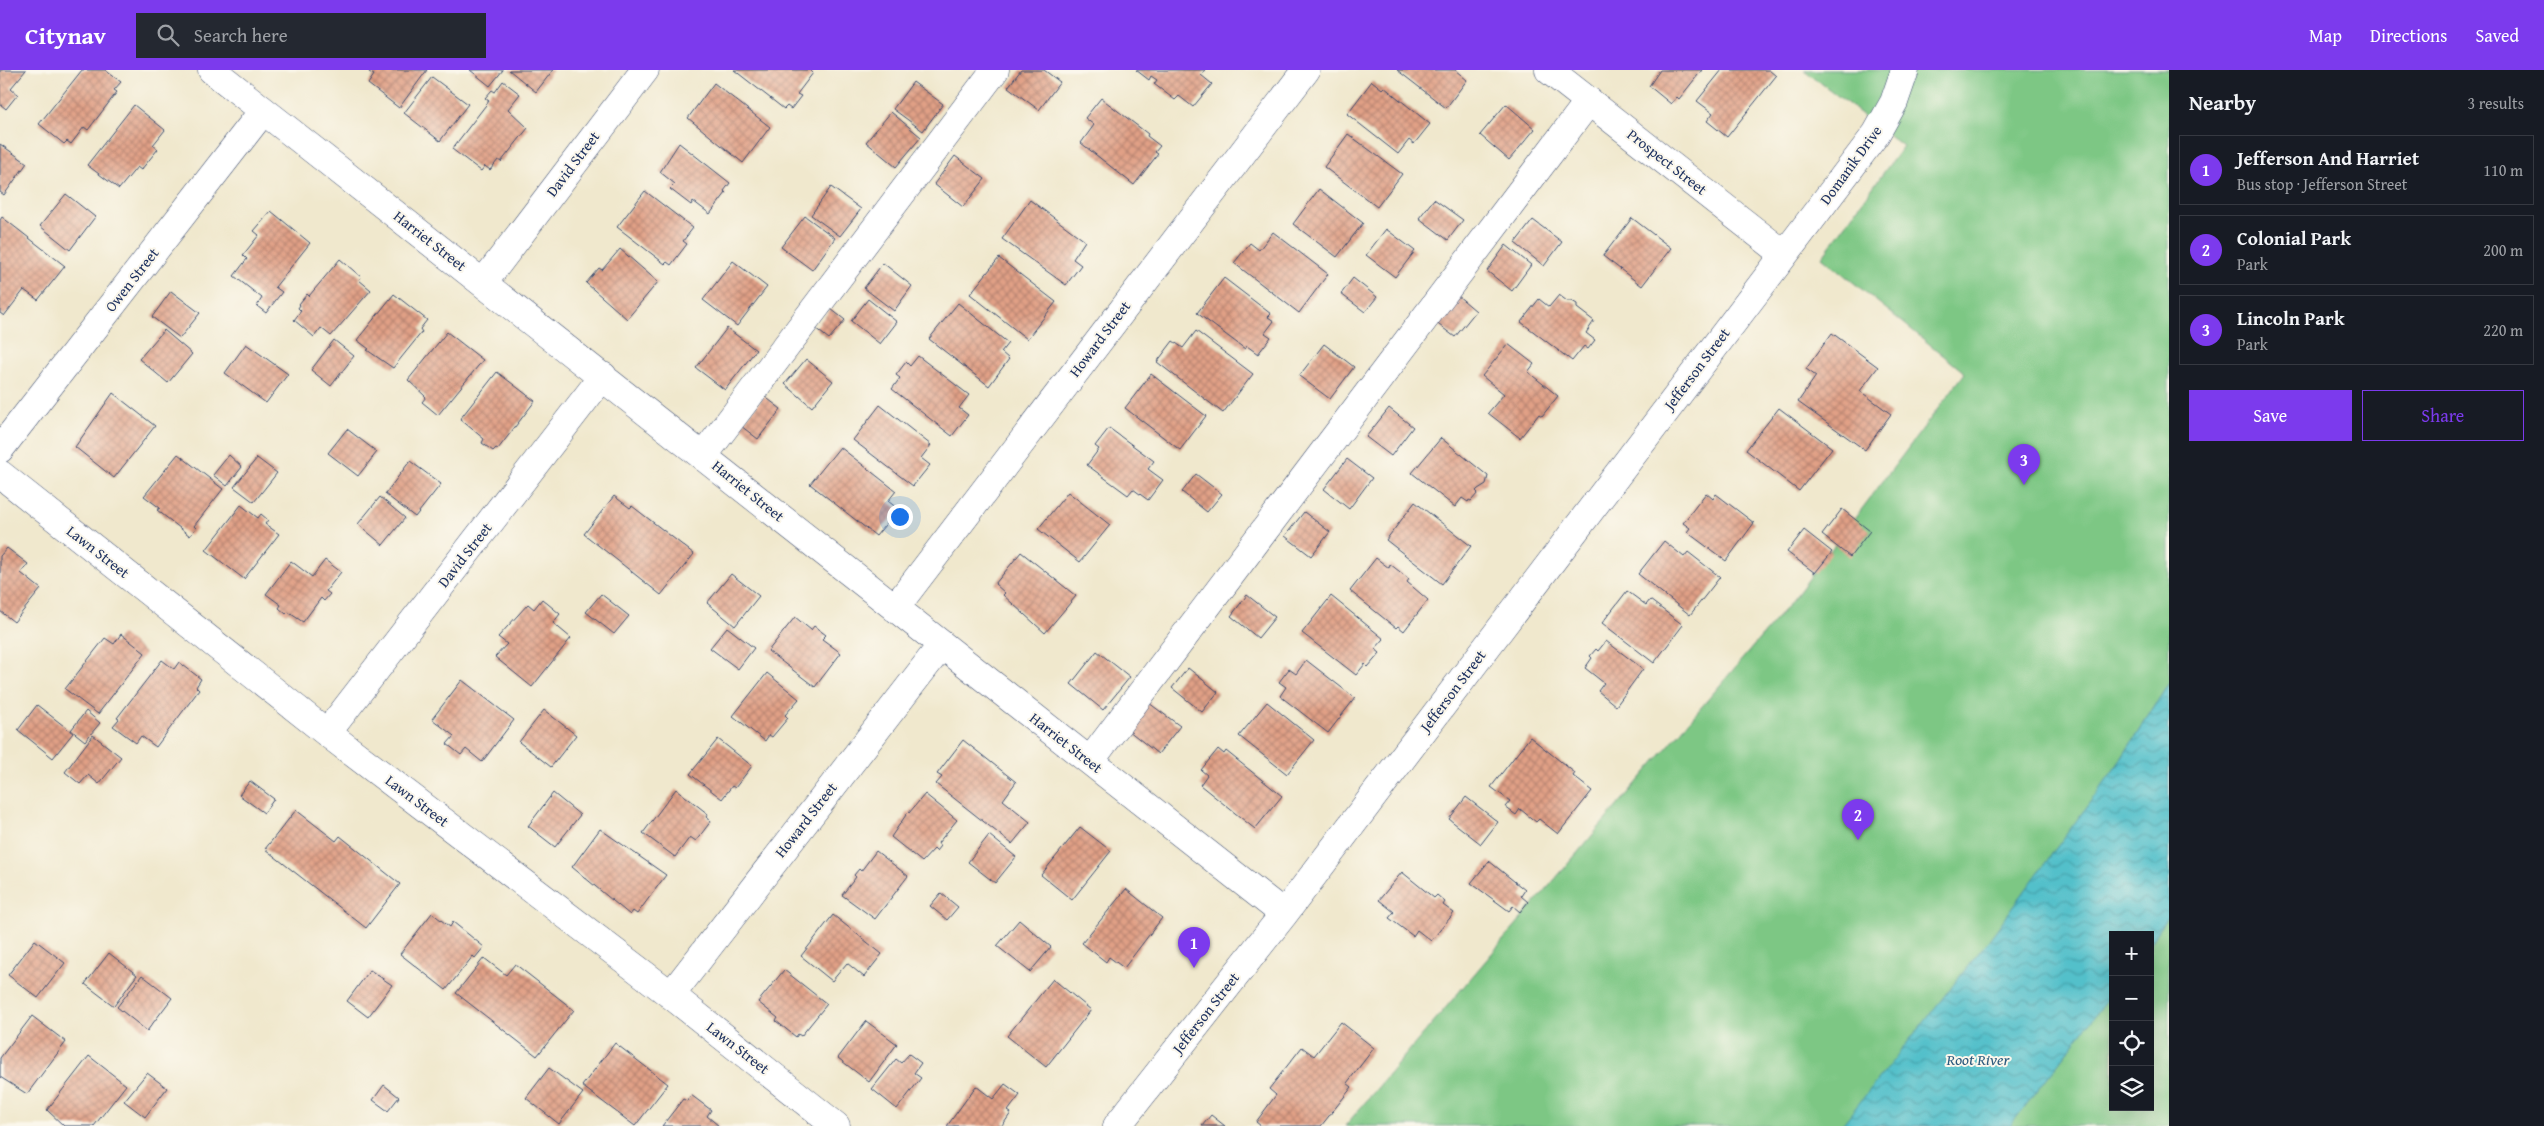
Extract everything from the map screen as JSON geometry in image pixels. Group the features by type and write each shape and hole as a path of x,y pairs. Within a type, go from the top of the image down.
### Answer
{"street":[{"name":"Harriet Street","path":"212,70 704,455 941,646 1284,914"},
{"name":"David Street","path":"483,282 645,70"},
{"path":"704,455 995,70"},
{"name":"Howard Street","path":"895,608 1306,70"},
{"name":"Prospect Street","path":"1549,70 1784,254"},
{"name":"Domanik Drive","path":"1784,254 1876,134 1894,102 1905,70"},
{"path":"1090,761 1589,101"},
{"name":"Owen Street","path":"0,449 263,111"},
{"name":"Jefferson Street","path":"1117,1126 1284,914 1784,254"},
{"name":"David Street","path":"327,733 603,376"},
{"name":"Lawn Street","path":"0,474 327,733 671,995 836,1126"},
{"name":"Howard Street","path":"671,995 941,646"}],"green space":[{"path":"1804,70 2169,70 2169,683 2118,764 2085,810 2169,870 2169,1126 1345,1126 1795,597 1965,373 1822,257 1903,146"}],"water":[{"name":"Root River","path":"2169,683 2169,916 2154,937 2154,931 2109,931 2109,997 2010,1126 1841,1126 1988,941 2118,764"}],"building":[{"path":"0,70 26,70 11,88 18,94 6,109 0,104"},
{"path":"82,70 105,70 121,82 114,90 117,92 88,130 84,127 71,144 67,141 64,144 39,124"},
{"path":"370,70 427,70 399,108 368,84 374,75 369,72"},
{"path":"470,70 503,70 490,86"},
{"path":"509,70 553,70 536,92"},
{"path":"734,70 810,70 813,73 797,94 801,96 791,109 787,106 784,109"},
{"path":"1021,70 1044,70 1060,82 1039,110 1008,87"},
{"path":"1136,70 1205,70 1201,75 1212,84 1193,107 1179,96 1175,100 1154,84 1157,80 1151,76 1149,80"},
{"path":"1397,70 1455,70 1467,80 1446,108"},
{"path":"1660,70 1702,70 1679,99 1677,97 1671,104 1649,86"},
{"path":"1722,70 1769,70 1776,76 1727,137 1707,121 1713,113 1697,101"},
{"path":"432,77 468,104 440,141 404,113"},
{"path":"503,81 520,94 508,109 528,128 501,162 498,160 490,170 485,166 481,171 452,149 489,101 485,98 492,90 495,92"},
{"path":"1372,81 1382,89 1384,87 1430,124 1414,144 1409,140 1398,154 1347,114"},
{"path":"913,82 943,104 923,131 893,109"},
{"path":"714,83 770,127 743,163 688,118"},
{"path":"1101,98 1148,134 1147,136 1160,146 1155,152 1158,154 1134,185 1081,143 1094,125 1085,118"},
{"path":"1506,104 1535,129 1509,160 1480,135"},
{"path":"134,105 165,130 153,145 158,149 141,170 137,167 119,189 87,165"},
{"path":"891,112 921,137 896,167 866,142"},
{"path":"1348,134 1402,174 1377,207 1324,167"},
{"path":"679,143 730,183 724,191 726,193 710,214 693,201 691,205 670,189 675,184 660,172"},
{"path":"0,144 27,163 4,195 0,192"},
{"path":"955,156 985,179 963,207 934,184"},
{"path":"831,187 861,209 840,236 811,215"},
{"path":"1319,189 1363,223 1337,257 1293,224"},
{"path":"645,191 693,228 683,241 687,244 671,265 667,262 665,264 617,227"},
{"path":"66,194 95,217 70,250 40,226"},
{"path":"1434,199 1463,220 1448,240 1419,218"},
{"path":"1030,200 1085,241 1073,259 1081,265 1066,285 1002,239"},
{"path":"271,211 310,243 275,287 282,292 266,313 257,306 262,298 234,276 247,259 243,255 259,235 254,231"},
{"path":"805,216 835,238 812,270 781,247"},
{"path":"2,217 65,266 38,300 24,290 4,316 0,313 0,220"},
{"path":"1632,218 1671,248 1642,286 1603,256"},
{"path":"1533,220 1562,242 1544,266 1515,243"},
{"path":"1386,229 1415,251 1395,277 1366,255"},
{"path":"1273,232 1328,274 1299,313 1234,263 1250,243 1259,250"},
{"path":"1506,245 1531,265 1512,291 1487,271"},
{"path":"620,249 658,282 627,319 586,283 599,268 602,270"},
{"path":"999,258 1056,302 1027,339 970,294"},
{"path":"340,259 361,277 359,280 371,290 331,336 321,328 314,337 294,320 301,311 298,308 299,304 307,294 309,296"},
{"path":"733,261 767,287 737,326 703,300"},
{"path":"883,263 912,286 894,311 864,288"},
{"path":"1224,278 1271,314 1268,317 1274,321 1265,333 1271,337 1258,354 1247,346 1245,349 1197,313"},
{"path":"1353,278 1377,297 1365,312 1341,294"},
{"path":"171,291 200,313 180,338 152,317"},
{"path":"394,294 427,320 420,329 422,332 393,368 367,350 369,349 357,340"},
{"path":"1457,295 1476,311 1455,337 1435,322"},
{"path":"1559,295 1567,301 1577,304 1577,308 1594,321 1586,333 1595,340 1588,349 1584,346 1572,361 1521,322 1539,299 1549,307"},
{"path":"868,299 897,322 880,344 851,321"},
{"path":"958,303 1008,343 1001,352 1009,359 989,386 929,339"},
{"path":"831,309 845,320 829,339 815,328"},
{"path":"727,328 756,350 725,390 696,368"},
{"path":"164,330 192,354 168,383 139,359"},
{"path":"1196,331 1253,374 1223,413 1157,362 1173,341 1183,348"},
{"path":"447,332 483,360 438,415 422,402 426,397 408,380"},
{"path":"1832,333 1878,367 1860,391 1891,414 1865,450 1798,402 1816,376 1806,369"},
{"path":"334,340 354,356 331,386 311,370"},
{"path":"246,344 288,374 266,403 225,373"},
{"path":"1324,344 1354,367 1330,399 1299,376"},
{"path":"1508,344 1534,364 1528,372 1558,396 1542,416 1539,414 1520,438 1488,413 1504,394 1482,376"},
{"path":"918,356 969,395 959,408 968,415 952,436 892,389 900,378 896,375 906,362 910,366"},
{"path":"806,359 833,381 812,407 785,384"},
{"path":"497,372 535,401 498,449 496,448 493,451 482,443 484,439 460,419"},
{"path":"1151,374 1206,416 1180,450 1125,408"},
{"path":"113,393 155,426 114,478 75,447"},
{"path":"764,396 781,409 758,439 741,426"},
{"path":"880,405 931,445 921,458 930,465 913,486 853,440"},
{"path":"1389,408 1413,427 1391,456 1366,437"},
{"path":"1779,408 1832,448 1799,491 1746,450"},
{"path":"1109,428 1154,461 1148,469 1163,480 1148,500 1133,489 1128,495 1087,465 1099,449 1095,446"},
{"path":"347,429 377,452 358,476 328,453"},
{"path":"1441,438 1488,476 1486,484 1476,491 1478,493 1471,501 1469,500 1468,502 1462,498 1455,507 1412,473"},
{"path":"840,447 896,491 888,501 898,509 876,536 810,484"},
{"path":"178,454 223,489 194,526 196,528 190,536 157,510 160,508 144,496"},
{"path":"229,455 242,467 227,486 213,475"},
{"path":"257,458 277,473 254,502 234,487"},
{"path":"1347,459 1372,478 1349,509 1324,489"},
{"path":"410,461 441,484 415,517 385,494"},
{"path":"1196,474 1222,494 1207,512 1182,492"},
{"path":"1068,492 1110,525 1080,562 1038,529"},
{"path":"1706,493 1713,499 1716,494 1754,523 1726,561 1687,532 1690,528 1683,523"},
{"path":"614,496 630,508 632,506 694,554 661,595 584,534"},
{"path":"380,497 405,518 383,545 358,524"},
{"path":"1415,502 1471,546 1442,584 1386,540"},
{"path":"241,505 258,518 261,514 268,520 265,524 279,534 244,579 206,550"},
{"path":"1842,509 1870,531 1850,557 1822,535"},
{"path":"1304,512 1330,532 1311,556 1285,536"},
{"path":"1804,530 1832,552 1815,573 1787,552"},
{"path":"1664,541 1684,557 1688,552 1720,577 1690,615 1638,574"},
{"path":"7,548 28,564 21,573 41,589 14,622 0,611 0,556"},
{"path":"1021,552 1076,596 1045,633 1003,595 1005,593 995,584"},
{"path":"1376,558 1389,568 1390,564 1409,579 1407,582 1428,600 1404,631 1398,626 1396,628 1350,591"},
{"path":"325,560 341,572 326,591 330,594 324,601 321,598 303,622 288,612 286,614 279,608 281,605 266,594 291,561 312,577"},
{"path":"731,574 759,596 735,626 707,603"},
{"path":"1627,591 1646,605 1650,600 1683,625 1654,663 1602,623"},
{"path":"601,594 629,616 614,634 586,612"},
{"path":"1247,595 1275,617 1258,638 1231,616"},
{"path":"1331,596 1384,639 1375,649 1380,653 1368,667 1365,664 1356,675 1302,633"},
{"path":"542,599 560,614 553,623 571,638 532,687 495,657 507,644 498,637 528,604 534,609"},
{"path":"795,617 811,630 814,626 826,635 822,639 841,653 815,687 768,651"},
{"path":"727,627 754,648 738,669 710,648"},
{"path":"121,634 145,653 98,714 65,689 105,638 114,644"},
{"path":"1606,641 1643,669 1616,706 1598,691 1604,683 1585,668 1592,658 1590,656 1596,649 1598,651"},
{"path":"1097,651 1130,677 1103,710 1071,684"},
{"path":"162,660 174,669 179,662 201,679 196,687 199,690 156,747 141,736 136,743 113,726 119,719 117,718"},
{"path":"1306,660 1355,698 1328,733 1280,696 1286,687 1279,682 1289,669 1296,674"},
{"path":"1188,668 1218,692 1202,712 1172,688"},
{"path":"767,673 799,699 785,715 788,718 772,737 769,735 765,741 733,716"},
{"path":"462,680 514,720 482,762 466,749 461,755 447,744 454,736 432,719"},
{"path":"1267,702 1314,740 1287,774 1239,736"},
{"path":"1149,703 1180,726 1158,754 1128,730"},
{"path":"37,705 73,733 53,758 18,730"},
{"path":"544,710 576,735 551,767 519,742"},
{"path":"86,711 100,723 85,741 71,730"},
{"path":"93,735 121,757 99,784 88,775 80,784 65,772"},
{"path":"1530,737 1575,773 1573,776 1592,791 1558,834 1539,819 1536,822 1520,809 1516,815 1505,807 1510,801 1491,787"},
{"path":"718,739 752,766 735,788 732,786 722,799 690,774"},
{"path":"963,740 1016,782 1003,800 1030,822 1012,844 936,784 942,777 937,774"},
{"path":"1218,749 1224,754 1226,751 1282,796 1255,829 1200,785 1207,775 1201,770"},
{"path":"250,781 274,799 264,813 239,795"},
{"path":"676,789 708,814 706,817 711,821 696,841 690,837 675,857 643,833"},
{"path":"553,793 580,815 555,847 528,826"},
{"path":"925,794 957,820 938,843 940,846 936,851 934,849 922,862 891,837 908,812"},
{"path":"1466,797 1498,822 1481,844 1449,819"},
{"path":"296,810 336,841 340,836 400,884 366,928 265,849"},
{"path":"1080,827 1111,851 1072,900 1041,875"},
{"path":"600,829 666,875 637,914 633,911 630,915 572,867"},
{"path":"989,835 1016,857 995,883 968,862"},
{"path":"876,851 908,876 875,919 842,895 856,877 854,875 859,869 861,871"},
{"path":"1489,861 1525,890 1521,896 1528,902 1520,912 1513,906 1509,911 1471,883"},
{"path":"1402,872 1434,898 1437,895 1445,902 1443,905 1454,913 1431,941 1417,930 1413,936 1389,918 1394,912 1379,900"},
{"path":"1126,889 1162,918 1124,968 1109,957 1106,962 1082,943"},
{"path":"941,893 958,907 947,920 930,906"},
{"path":"432,913 450,927 453,922 484,947 475,958 473,956 446,990 400,954"},
{"path":"833,915 882,954 864,977 847,963 832,981 801,956"},
{"path":"1019,920 1051,947 1030,972 997,946"},
{"path":"35,940 65,963 38,998 8,975"},
{"path":"109,953 137,975 114,1006 85,984"},
{"path":"484,958 506,975 515,964 574,1010 537,1056 456,993"},
{"path":"370,970 392,985 368,1017 347,1001"},
{"path":"784,970 827,1004 801,1036 798,1034 796,1037 776,1021 778,1018 758,1002"},
{"path":"142,975 172,998 147,1031 117,1007"},
{"path":"1053,979 1091,1010 1046,1067 1007,1036"},
{"path":"32,1016 66,1042 27,1094 0,1077 0,1058"},
{"path":"866,1021 897,1044 869,1082 838,1058"},
{"path":"1341,1022 1374,1048 1347,1083 1352,1087 1321,1126 1261,1126 1256,1122 1276,1095 1269,1089 1302,1047 1314,1056"},
{"path":"615,1043 668,1084 635,1126 582,1086"},
{"path":"909,1054 921,1063 914,1073 921,1078 897,1109 872,1089 896,1059 901,1063"},
{"path":"89,1056 126,1085 94,1126 64,1126 47,1110"},
{"path":"549,1068 583,1093 559,1124 526,1098"},
{"path":"147,1073 167,1088 145,1117 124,1101"},
{"path":"1005,1084 1020,1095 1008,1111 1011,1113 1002,1126 947,1126 976,1086 993,1099"},
{"path":"384,1085 399,1097 388,1111 373,1100"},
{"path":"691,1095 711,1110 707,1116 719,1126 662,1126 683,1099 687,1101"},
{"path":"1211,1115 1225,1126 1202,1126"}],"place":[{"name":"Lincoln Park","path":"2024,485"},
{"name":"Colonial Park","path":"1858,840"},
{"name":"Jefferson And Harriet","path":"1194,968"}]}
